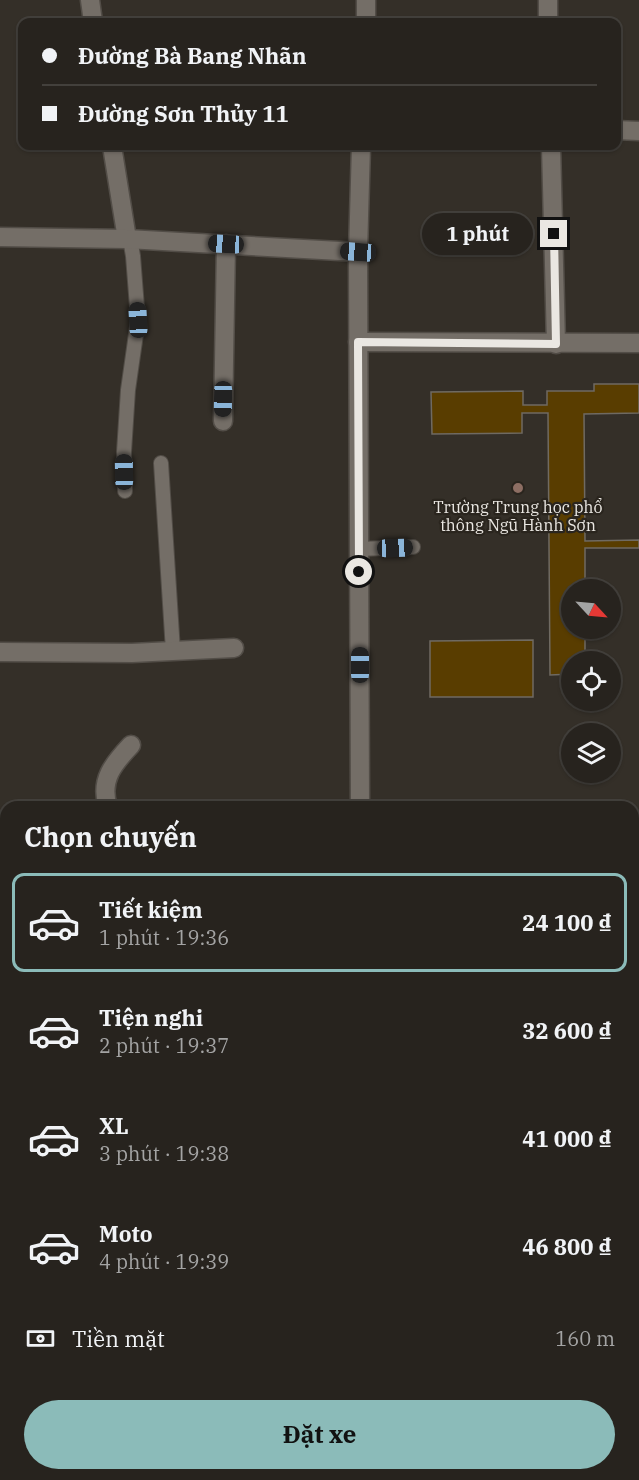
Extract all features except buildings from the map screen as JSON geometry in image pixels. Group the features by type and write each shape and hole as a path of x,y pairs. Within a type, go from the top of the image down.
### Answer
{"street":[{"path":"90,0 92,18"},
{"path":"366,0 366,18"},
{"path":"548,0 548,18"},
{"path":"621,130 639,131"},
{"path":"113,150 128,239"},
{"path":"360,801 358,252 361,150"},
{"path":"551,150 556,344"},
{"path":"0,237 128,239 358,252"},
{"path":"223,421 226,244"},
{"path":"358,342 639,343"},
{"path":"0,652 132,653 234,648"},
{"path":"105,801 107,779 112,766 131,745"}],"lane":[{"path":"124,491 128,390 138,320 133,256 128,239"},
{"path":"161,463 173,651"},
{"path":"359,549 413,547"}],"place":[{"name":"Trường Trung học phổ thông Ngũ Hành Sơn","path":"518,488"}],"route":[{"path":"359,572 358,342 556,344 554,234"}]}
